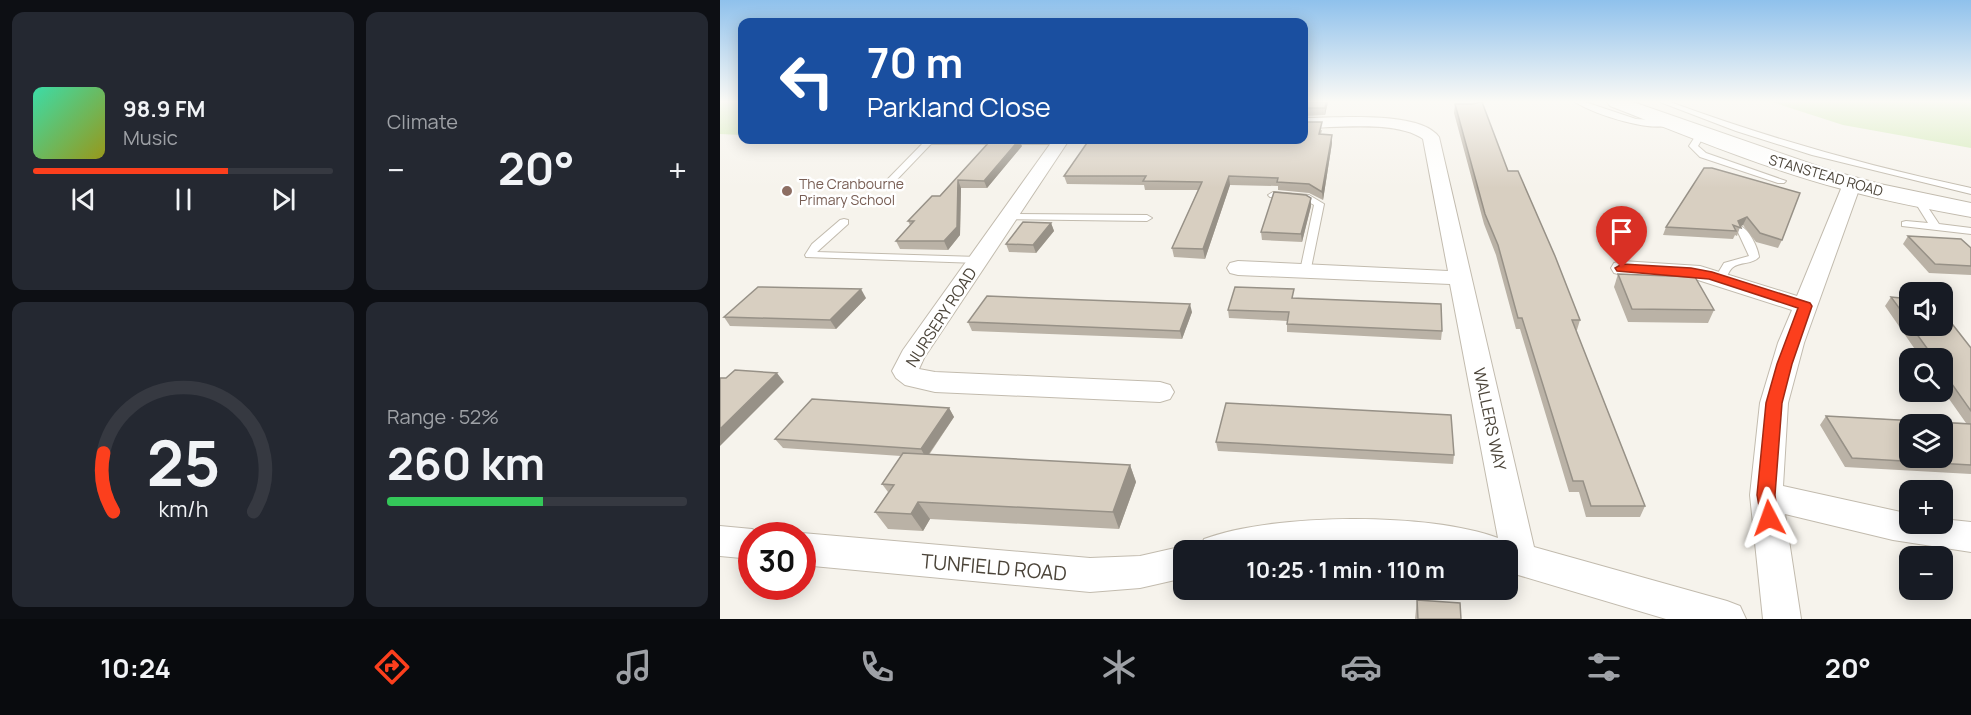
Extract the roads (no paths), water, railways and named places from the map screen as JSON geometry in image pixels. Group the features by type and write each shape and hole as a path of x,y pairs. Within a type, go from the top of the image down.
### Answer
{"street":[{"name":"WALLERS WAY","path":"1422,131 1431,137 1461,278 1503,540"},
{"name":"STANSTEAD ROAD","path":"1693,131 1768,167 1971,210"},
{"name":"NURSERY ROAD","path":"1058,144 907,363 905,371 909,376 935,382 1160,392"},
{"path":"1782,619 1766,495 1774,403 1784,364 1852,184"},
{"path":"1238,268 1461,278"},
{"path":"1622,268 1691,272 1721,278 1806,306"},
{"path":"1766,495 1880,524 1932,534 1971,537"},
{"path":"1271,540 1334,536 1398,537 1423,540"},
{"path":"720,541 738,543"},
{"name":"TUNFIELD ROAD","path":"816,550 1090,575 1140,572 1173,564"},
{"path":"1518,559 1727,619"}],"lane":[{"path":"1746,131 1815,153 1971,190"},
{"path":"884,188 925,144"},
{"path":"1768,167 1781,181"},
{"path":"1273,195 1304,197 1319,204 1306,271"},
{"path":"1918,199 1935,226"},
{"path":"1008,217 1147,218"},
{"path":"844,222 810,255 978,260"},
{"path":"1906,224 1971,231"},
{"path":"1721,278 1725,267 1730,262 1754,257 1753,250 1742,230"}],"place":[{"name":"The Cranbourne Primary School","path":"787,191"}]}
